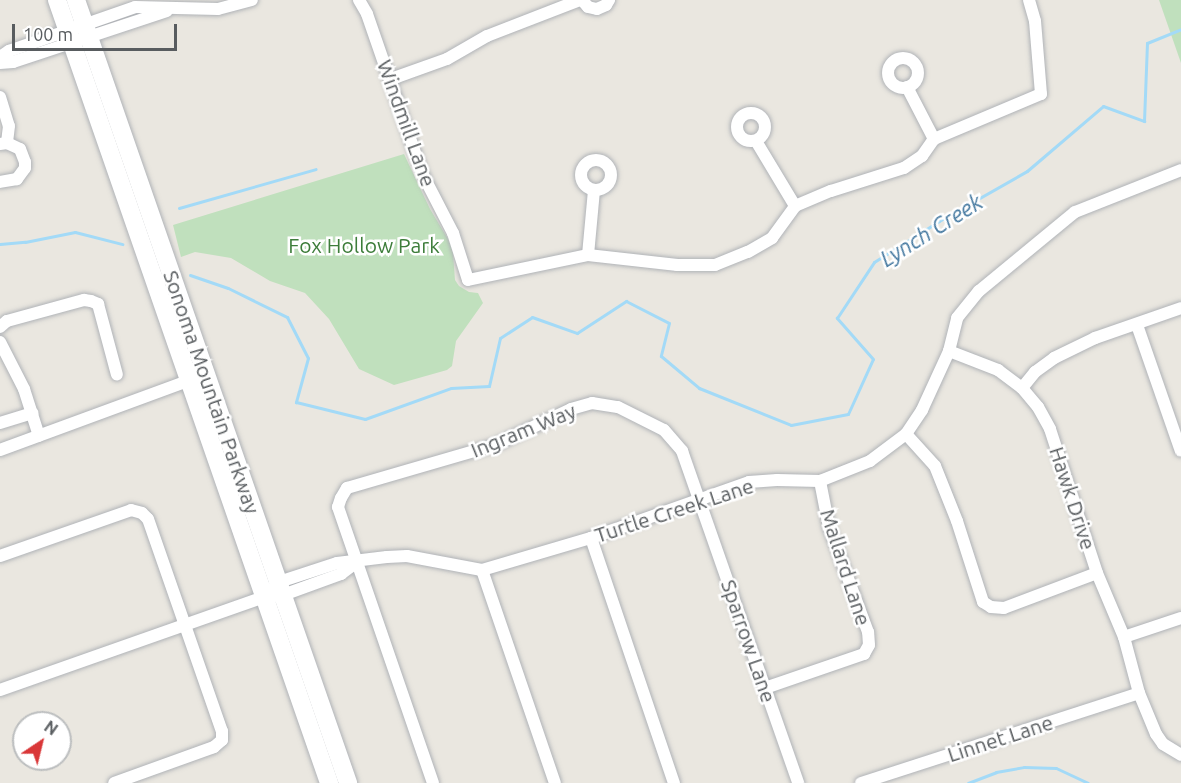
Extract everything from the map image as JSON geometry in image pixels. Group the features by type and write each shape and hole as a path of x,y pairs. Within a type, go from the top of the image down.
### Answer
{"main road":[{"name":"Sonoma Mountain Parkway","path":"57,0 78,34 206,374 348,783"},
{"name":"Sonoma Mountain Parkway","path":"76,0 78,34 188,380 329,783"}],"street":[{"path":"0,57 169,5 218,9 252,0"},
{"name":"Windmill Lane","path":"359,0 367,14 391,79 422,173 453,233 468,280 588,255"},
{"path":"391,79 447,59 487,36 581,0 588,7 597,9 606,5 609,0"},
{"path":"594,190 588,255 676,265 715,265 748,252 771,238 795,206 831,191 904,168 922,156 934,139 1041,94 1035,21 1029,0"},
{"path":"0,63 13,62 78,34"},
{"path":"908,87 934,139"},
{"path":"0,97 9,126 4,143 20,149 24,155 25,168 17,179 0,182"},
{"path":"756,141 795,206"},
{"name":"Turtle Creek Lane","path":"0,690 264,597 281,588 341,574 357,562 407,556 482,570 591,538 748,482 820,481 870,461 906,434 922,410 949,351 957,318 979,291 1076,212 1181,170"},
{"path":"0,327 7,321 84,300 91,301 98,304 117,375"},
{"path":"1022,388 1035,372 1054,358 1095,338 1181,308"},
{"path":"1137,325 1181,451"},
{"path":"0,342 24,389 39,436"},
{"name":"Hawk Drive","path":"949,351 998,370 1022,388 1038,407 1050,429 1097,573 1124,637 1139,693 1156,734 1163,744 1181,755"},
{"path":"0,450 206,374"},
{"name":"Ingram Way","path":"433,783 338,507 347,488 495,445 571,409 592,403 618,407 664,430 682,451 699,498"},
{"path":"0,423 32,412"},
{"path":"906,434 934,466 957,521 983,602 990,607 1004,609 1097,573"},
{"name":"Mallard Lane","path":"765,688 864,654 869,645 868,632 829,527 820,481"},
{"name":"Sparrow Lane","path":"699,498 798,783"},
{"path":"0,556 132,510 142,513 148,519 222,731 222,740 214,747 114,783"},
{"path":"591,538 674,783"},
{"path":"482,570 555,783"},
{"path":"1124,637 1181,618"},
{"name":"Linnet Lane","path":"861,783 1139,693"}],"green space":[{"path":"1159,0 1181,0 1181,63"},
{"name":"Fox Hollow Park","path":"404,154 430,209 448,239 453,253 455,280 459,286 469,292 478,293 483,303 456,341 452,366 447,370 394,385 359,369 329,319 305,293 270,281 231,258 195,252 181,257 173,225"}],"waterway":[{"name":"Lynch Creek","path":"190,275 228,288 287,317 308,358 296,402 365,419 451,388 489,386 500,338 532,317 577,333 626,301 669,323 661,356 699,388 791,425 848,414 873,359 837,318 874,262 939,221 1027,171 1103,106 1144,121 1147,43 1181,29"},
{"path":"179,208 316,169"},
{"name":"Lynch Creek","path":"0,244 25,242 75,232 122,244"},
{"path":"968,783 996,772 1024,767 1056,768 1088,783"}]}
